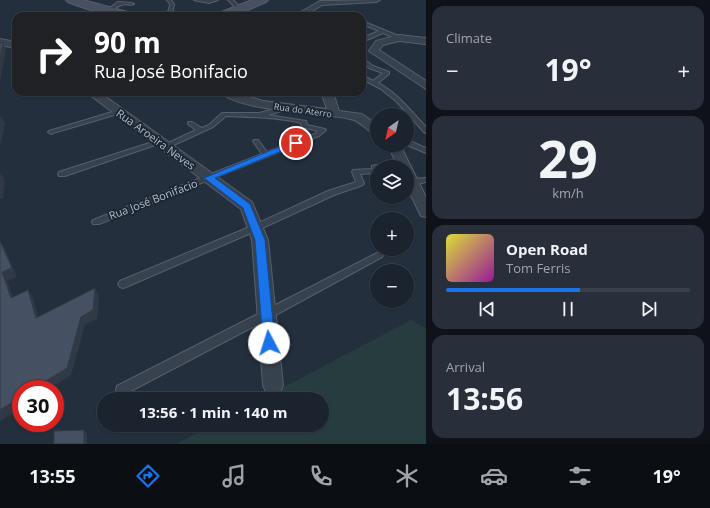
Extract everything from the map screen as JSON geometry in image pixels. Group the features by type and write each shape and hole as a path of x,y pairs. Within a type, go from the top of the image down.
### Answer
{"street":[{"path":"72,0 107,12"},
{"path":"233,12 262,0"},
{"path":"305,12 320,3 376,0"},
{"path":"426,41 399,38 379,43 374,51 426,86"},
{"path":"0,42 12,44"},
{"name":"Rua Aroeira Neves","path":"97,96 247,206 260,240 273,385"},
{"name":"Rua do Aterro","path":"234,96 262,104 358,117 370,126"},
{"path":"328,96 334,114"},
{"path":"414,186 426,212"}],"lane":[{"path":"169,0 172,4 169,12"},
{"path":"196,0 209,2 216,0"},
{"path":"230,0 240,9"},
{"path":"107,12 120,3 132,4"},
{"path":"366,24 399,38"},
{"path":"366,38 383,30"},
{"path":"366,63 371,67 387,73 374,84"},
{"path":"366,79 399,101 426,131"},
{"path":"62,174 162,144 201,130 211,126 224,114 259,115 287,108"},
{"path":"51,132 119,112"},
{"name":"Rua José Bonifacio","path":"96,222 317,135 323,130 304,126 304,122 292,118 284,120 259,115"},
{"path":"415,119 426,123"},
{"path":"190,123 201,130"},
{"path":"256,141 266,155"},
{"path":"414,145 426,151"},
{"path":"123,284 255,228 331,193 360,183 356,172 370,171"},
{"path":"414,174 426,180"},
{"path":"121,390 267,315 377,256"}],"green space":[{"path":"411,320 426,328 426,444 176,444 199,432 329,432 329,392 274,392"}],"building":[{"path":"0,43 3,43 0,61"},
{"path":"0,241 12,268 2,272 11,298 28,290 36,318 95,288 93,310 81,317 67,368 48,380 12,380 12,403 0,410"},
{"path":"84,430 84,444 54,444 54,432 64,432 64,431"}],"route":[{"path":"269,343 260,240 247,206 208,178 296,143"}]}
